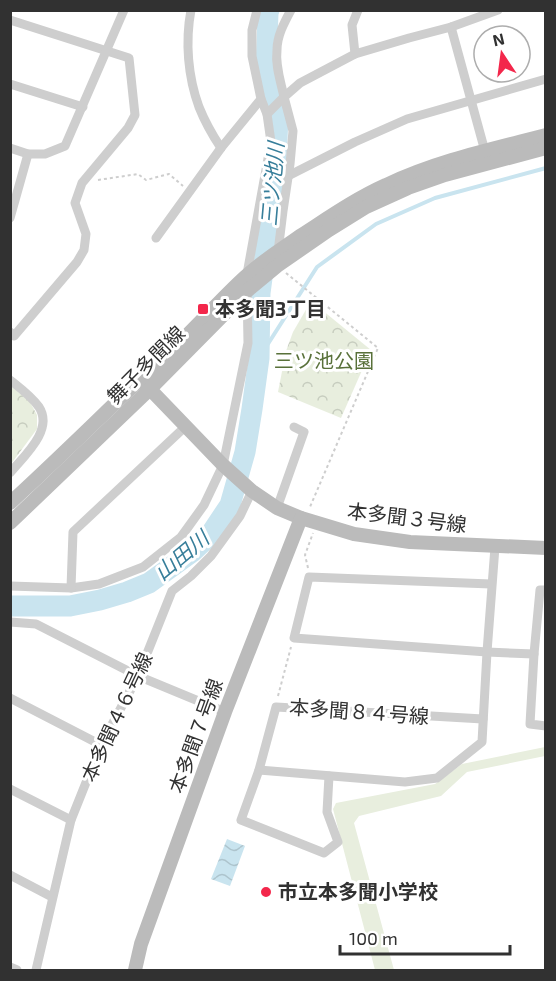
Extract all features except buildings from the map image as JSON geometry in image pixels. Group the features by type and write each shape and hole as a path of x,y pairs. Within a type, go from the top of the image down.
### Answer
{"street":[{"path":"10,148 28,154 45,154 65,146 124,10"},
{"path":"190,10 188,52 192,80 199,108 221,148"},
{"path":"10,586 71,588 99,584 142,567 181,537 204,505 223,465 248,343 247,275 271,142 267,114 261,99 252,56 252,30 257,10"},
{"path":"277,266 293,131 278,72 276,50 282,28 291,10"},
{"path":"355,54 352,25 358,10"},
{"path":"267,114 300,83 355,54 451,27 498,10"},
{"path":"10,20 129,58 135,115 128,128 82,183 75,203 86,234 84,250 77,262 14,336 10,332"},
{"path":"451,27 486,157"},
{"path":"288,176 407,119 546,79"},
{"path":"10,84 83,107"},
{"path":"156,238 221,148 261,99"},
{"name":"舞子多聞線","path":"10,523 248,291 277,266 366,207 408,188 546,135"},
{"name":"舞子多聞線","path":"10,503 247,275 342,208 386,184 425,169 546,148"},
{"path":"11,215 28,154"},
{"name":"本多聞３号線","path":"139,379 223,465 252,491 276,508 301,519 354,534 410,542 546,548"},
{"path":"10,380 34,400 41,410 44,425 37,440 10,473"},
{"path":"71,588 73,532 186,426"},
{"path":"276,508 308,433 294,427"},
{"name":"本多聞４６号線","path":"36,970 71,820 101,745 138,676 172,591 211,556 240,516 252,491"},
{"name":"本多聞７号線","path":"135,970 141,944 225,712 301,519"},
{"path":"259,770 405,782 437,778 482,742 495,547"},
{"path":"492,584 309,577 294,638 534,654"},
{"path":"546,590 540,590 530,724 546,726"},
{"path":"10,622 36,624 138,676 225,712"},
{"path":"10,698 101,745"},
{"name":"本多聞８４号線","path":"329,776 327,812 338,842 324,853 241,820 259,770 276,707 483,719"},
{"path":"10,789 71,820"},
{"path":"10,875 52,897"},
{"path":"10,967 17,970"}],"path":[{"path":"82,183 138,174 146,180 169,174 189,192"},
{"path":"296,280 378,348 309,511 301,519"},
{"path":"309,577 305,555 312,536"},
{"path":"276,707 294,638"}],"green space":[{"name":"三ツ池公園","path":"311,301 371,350 341,418 278,392 286,351 293,332"},
{"path":"11,386 30,402 37,415 37,429 11,464"},
{"path":"545,747 545,756 467,772 441,796 359,816 354,823 394,970 375,970 333,809 336,803 435,784 462,764"}],"water":[{"path":"227,839 245,846 230,886 211,879"}],"waterway":[{"name":"山田川","path":"10,606 70,606 100,600 149,583 192,552 210,535 230,505 245,452 252,409 259,358 260,293 275,180 278,119 266,68 269,10"},
{"path":"259,358 317,267 376,224 435,198 546,168"}],"place":[{"name":"本多聞3丁目","path":"203,309"},
{"name":"市立本多聞小学校","path":"266,892"}],"water label":[{"name":"三ツ池川","path":"273,184"}]}
